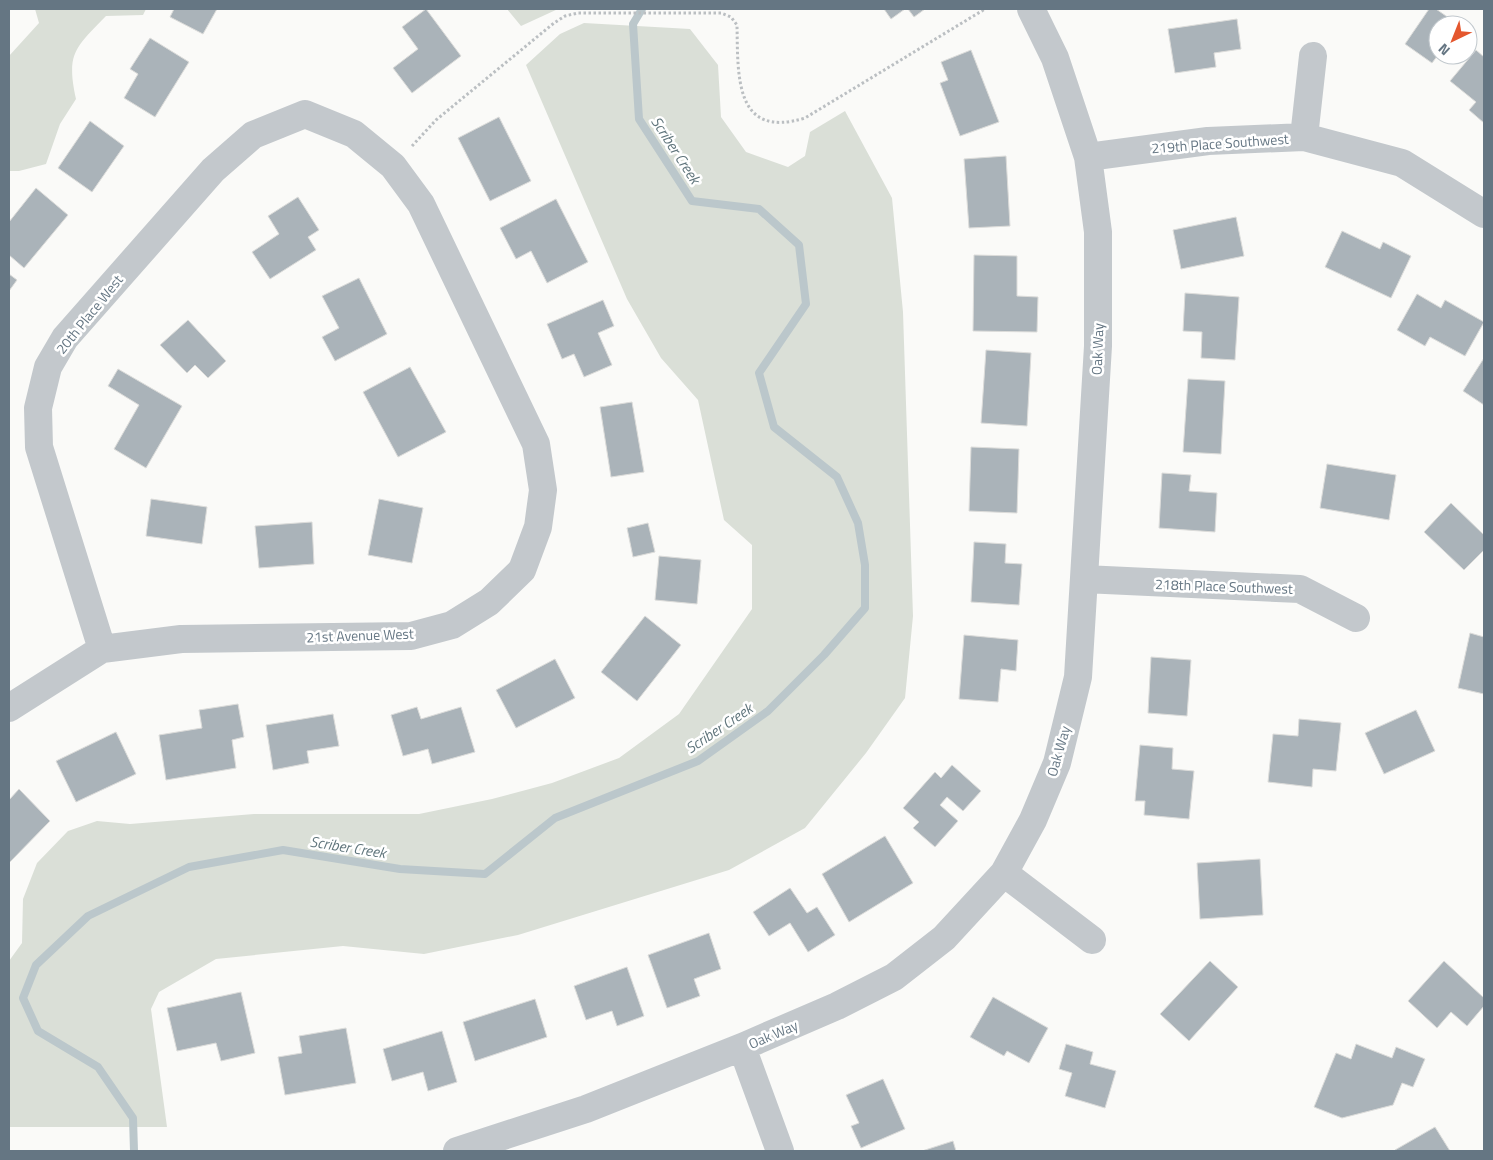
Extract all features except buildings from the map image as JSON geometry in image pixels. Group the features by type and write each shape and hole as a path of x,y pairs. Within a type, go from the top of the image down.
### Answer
{"street":[{"name":"Oak Way","path":"457,1151 586,1109 742,1047 837,1006 894,977 944,938 1004,873 1033,820 1056,763 1078,677 1098,346 1098,232 1088,157 1055,58 1031,9"},
{"path":"1304,137 1313,56"},
{"name":"21st Avenue West","path":"9,708 102,649 180,639 411,636 452,625 489,602 522,570 538,527 543,490 536,444 421,204 393,166 354,134 305,114"},
{"name":"20th Place West","path":"102,649 39,447 38,408 48,367 66,338 213,170 253,135 305,114"},
{"name":"219th Place Southwest","path":"1088,157 1208,141 1304,137 1402,163 1484,214"},
{"name":"218th Place Southwest","path":"1084,579 1300,589 1356,618"},
{"path":"1004,873 1092,940"},
{"path":"742,1047 780,1151"}],"path":[{"path":"412,146 436,120 554,23 578,13 721,13 731,17 737,24 742,90 746,104 755,116 770,123 787,124 805,118 985,9"}],"shaded area":[{"path":"35,9 146,9 143,15 106,16 80,44 73,61 72,71 76,99 60,124 46,164 19,171 9,171 9,56 39,23"},
{"path":"507,9 558,9 521,26"},
{"path":"584,23 690,29 718,65 721,117 746,152 788,167 805,156 810,132 845,111 892,198 903,312 913,616 905,698 866,753 805,828 729,870 518,935 424,954 343,946 216,959 159,992 151,1009 167,1127 9,1127 9,961 22,943 23,899 37,863 68,831 97,821 130,824 254,814 419,814 492,799 552,783 619,758 679,714 752,609 752,545 724,520 698,400 661,358 627,299 526,65 560,34"}],"waterway":[{"name":"Scriber Creek","path":"134,1151 133,1118 98,1067 38,1031 23,998 36,965 88,916 189,867 283,850 400,869 485,874 555,818 698,761 768,711 824,655 865,608 865,565 858,523 837,477 774,427 759,373 806,304 799,245 759,209 692,201 639,119 633,24 642,9"}]}
